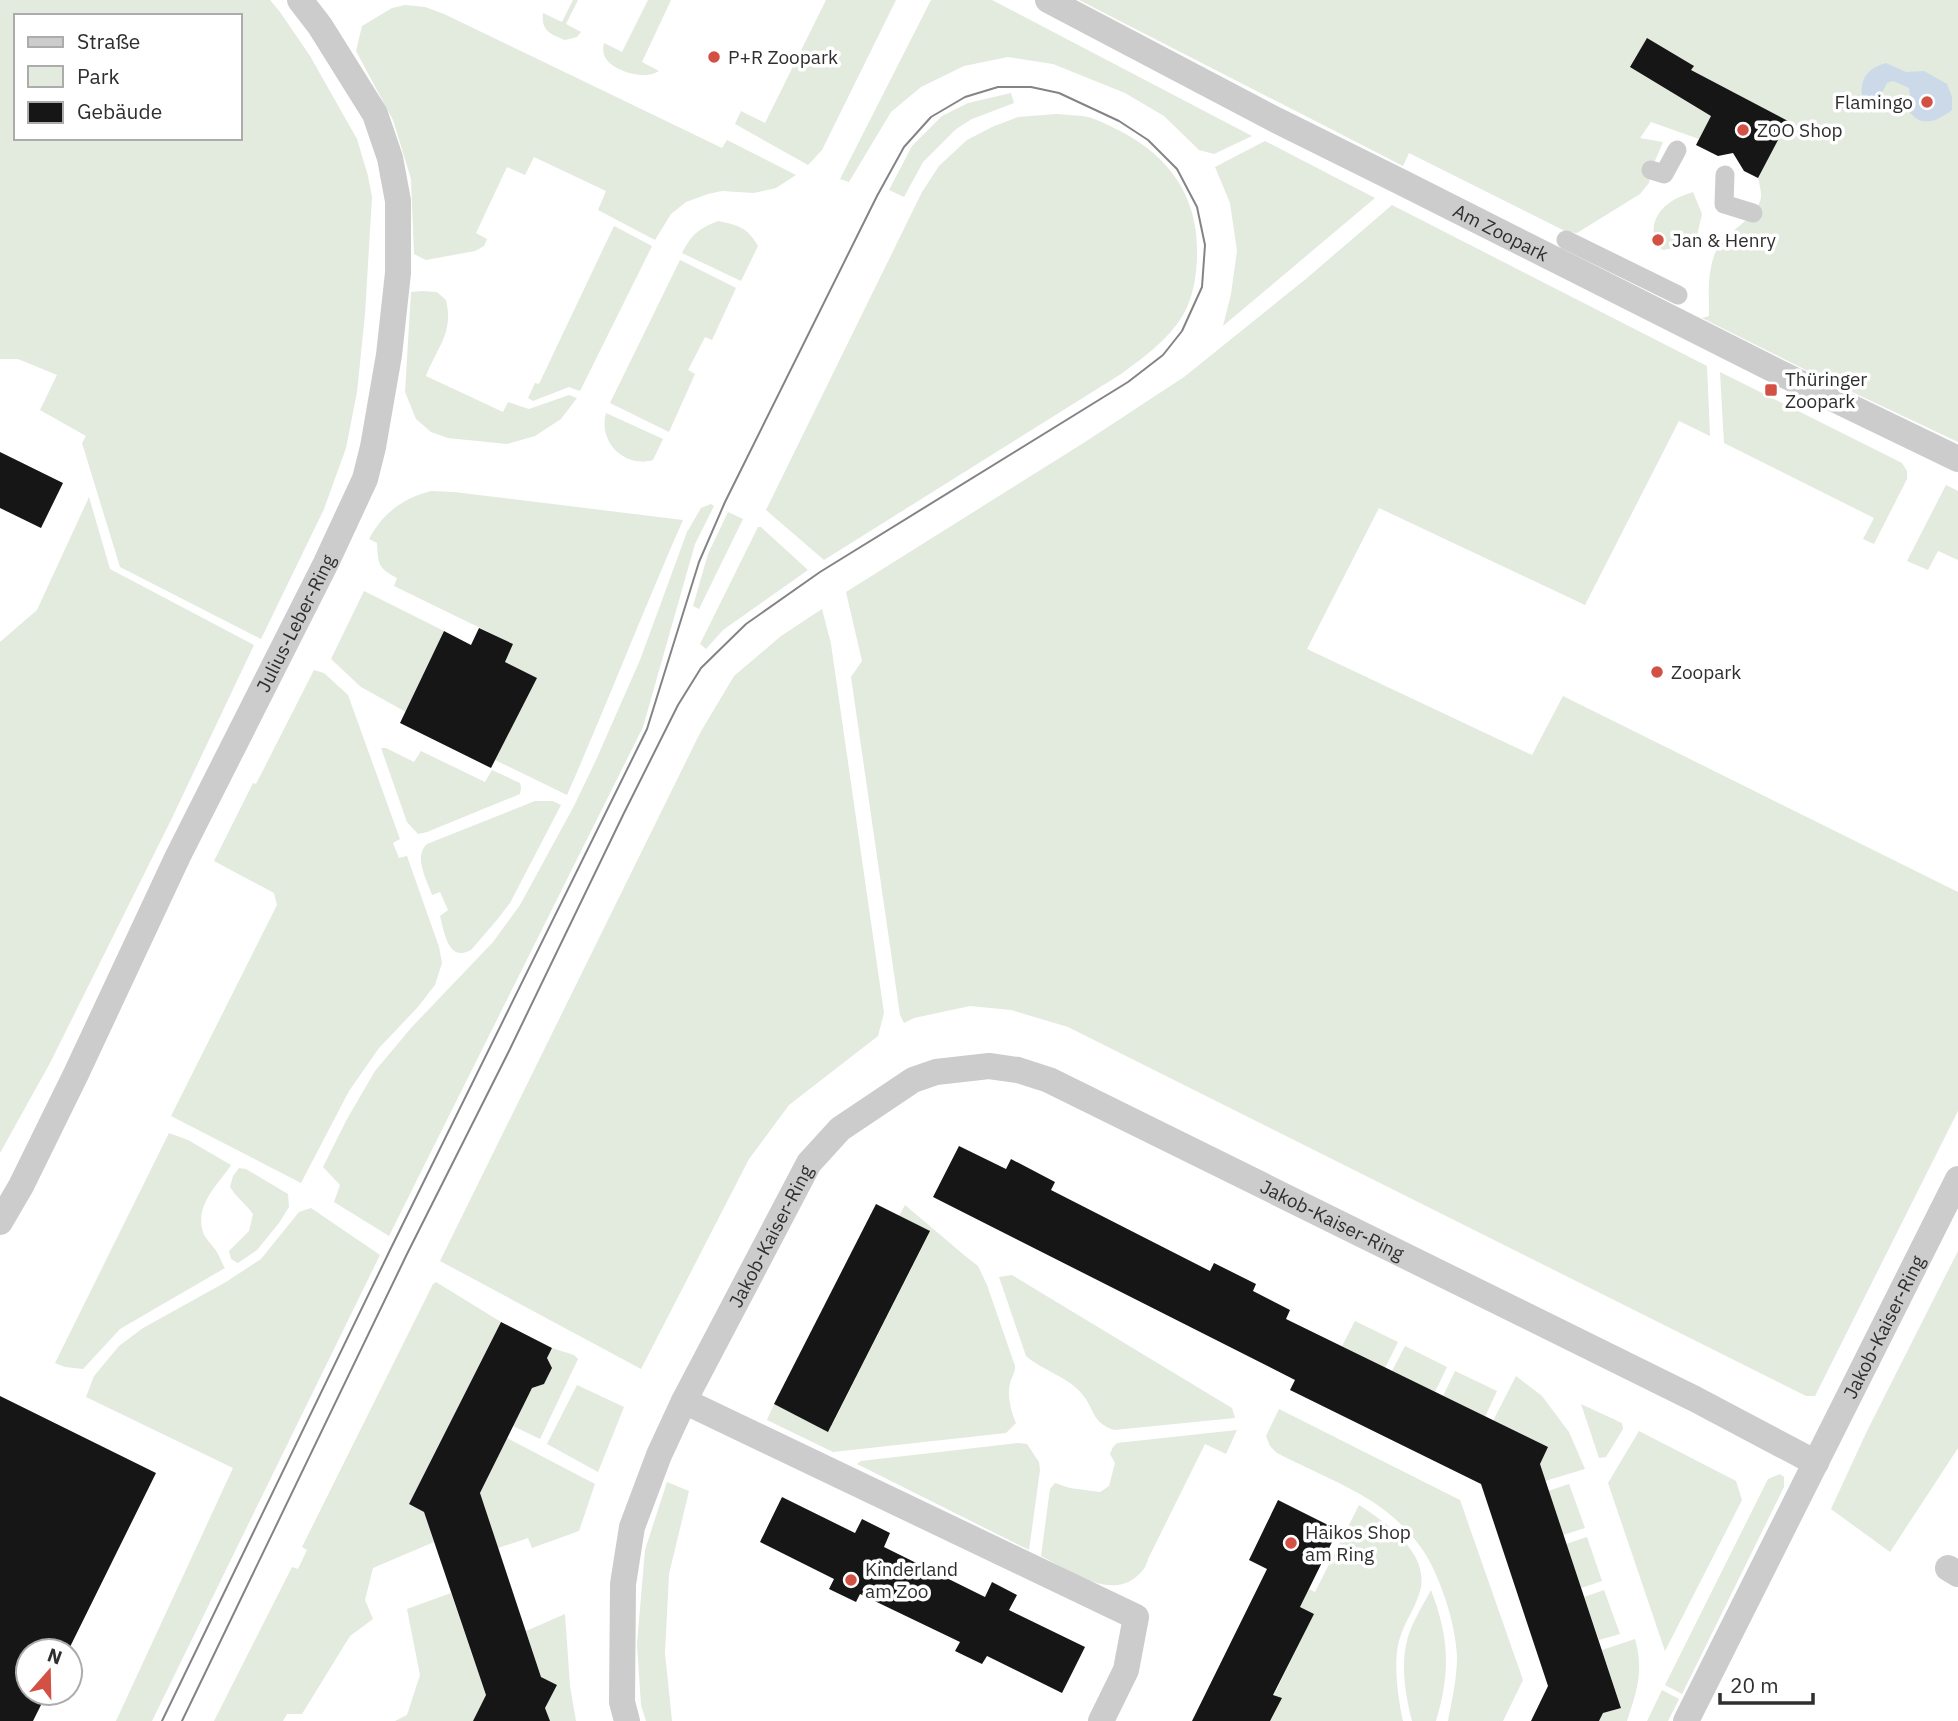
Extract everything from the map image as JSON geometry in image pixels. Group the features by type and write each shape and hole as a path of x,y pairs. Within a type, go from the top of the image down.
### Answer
{"street":[{"name":"Julius-Leber-Ring","path":"0,1222 21,1186 178,856 326,563 365,479 373,447 389,355 398,273 398,201 390,158 374,114 320,26 300,0"},
{"name":"Am Zoopark","path":"1048,0 1276,120 1766,366 1958,459"},
{"path":"1651,170 1664,173 1677,150"},
{"path":"1725,175 1724,204 1753,213"},
{"name":"Am Zoopark","path":"1566,240 1678,295"},
{"name":"Jakob-Kaiser-Ring","path":"627,1721 622,1702 623,1584 632,1527 659,1455 684,1401 808,1163 840,1129 913,1080 936,1072 989,1066 1018,1070 1049,1080 1695,1399 1816,1462 1958,1179"},
{"path":"684,1401 1136,1617 1126,1670 1101,1721"},
{"path":"1686,1721 1816,1462"}],"green space":[{"path":"0,0 270,0 310,56 357,139 372,197 357,392 346,448 324,509 261,639 120,567 82,443 86,436 40,410 57,375 18,359 0,359"},
{"path":"573,0 578,0 566,24 581,32 577,37 565,40 545,28 543,13 562,22"},
{"path":"648,0 671,0 642,62 659,71 637,75 613,66 604,55 603,46 604,43 622,52"},
{"path":"826,0 896,0 822,150 808,165 735,124 741,111 765,123"},
{"path":"931,0 992,0 1252,136 1214,154 1199,150 1164,116 1125,93 1053,64 1008,57 964,66 921,87 891,112 849,182 840,179"},
{"path":"1079,0 1958,0 1958,442 1702,318 1709,316 1710,275 1716,251 1754,211 1761,197 1753,160 1725,89 1699,139 1651,122 1640,138 1663,142 1651,170 1649,183 1640,194 1577,233 1567,232 1409,153 1403,166"},
{"path":"405,5 425,7 444,14 722,148 727,140 796,175 776,188 754,193 722,191 686,202 671,214 655,240 598,210 606,191 534,157 525,175 507,167 476,233 487,239 484,246 475,251 426,260 414,254 411,179 393,120 356,51 362,26 392,8"},
{"path":"1011,93 1014,103 972,119 956,129 923,162 904,197 889,190 912,146 942,116 968,103"},
{"path":"1056,114 1088,117 1122,132 1154,154 1178,181 1192,214 1197,252 1194,284 1183,315 1163,340 1121,374 824,560 766,510 922,192 939,166 967,140 1018,117"},
{"path":"1265,141 1375,198 1223,326 1237,251 1230,203 1215,167"},
{"path":"1693,192 1702,214 1696,240 1663,250 1654,243 1656,218 1669,203"},
{"path":"1392,205 1707,366 1710,436 1679,421 1585,605 1379,508 1307,649 1532,755 1563,696 1958,892 1958,1111 1815,1396 1806,1396 1068,1027 1011,1010 970,1006 914,1018 904,1023 900,1015 851,677 862,661 846,592 1184,377"},
{"path":"718,221 741,228 758,246 741,281 682,253 696,233"},
{"path":"614,226 652,246 580,391 569,387 533,401 528,398 535,383 539,384"},
{"path":"680,260 736,288 712,340 705,337 688,370 695,374 669,432 610,403"},
{"path":"411,292 437,292 446,300 448,312 443,340 426,376 503,412 508,402 529,409 569,395 577,398 561,419 535,436 507,444 448,438 431,432 416,419 405,392"},
{"path":"1720,372 1902,463 1907,471 1907,479 1874,544 1863,539 1874,518 1724,443"},
{"path":"606,413 663,439 653,460 632,460 616,450 606,434"},
{"path":"1946,485 1958,491 1958,560 1938,551 1928,570 1907,561"},
{"path":"431,491 683,520 567,795 495,760 536,678 505,662 513,644 394,586 397,578 380,565 377,543 369,539 381,521 411,498"},
{"path":"89,497 110,569 254,645 171,820 50,1063 0,1153 0,642 37,610"},
{"path":"711,504 714,506 695,544 643,727 389,1236 334,1202 340,1185 323,1167 375,1071 411,1028 493,942 520,905 596,760 640,660 687,532 701,508"},
{"path":"728,512 743,519 699,609 693,606 708,554"},
{"path":"758,527 808,570 723,630 706,649 700,644"},
{"path":"364,591 444,631 406,712 361,687 331,659"},
{"path":"822,609 831,644 884,1013 878,1036 789,1105 749,1159 641,1369 440,1261 700,733 734,676 781,636"},
{"path":"314,670 324,673 348,695 400,839 393,843 399,858 407,856 439,947 442,963 435,985 379,1048 349,1091 301,1183 171,1116 277,905 274,893 214,861"},
{"path":"381,748 414,762 421,751 485,782 492,770 520,783 520,794 418,834 407,822"},
{"path":"535,801 553,801 561,805 510,903 471,950 457,952 448,944 440,916 448,910 440,892 432,895 425,876 421,862 423,849 427,844"},
{"path":"169,1133 188,1140 231,1165 208,1197 201,1225 204,1235 225,1268 120,1329 83,1369 55,1363"},
{"path":"239,1168 246,1169 288,1194 289,1207 257,1250 238,1263 231,1259 229,1251 249,1231 253,1214 230,1187"},
{"path":"905,1205 978,1266 1015,1366 1009,1393 1016,1423 1006,1433 833,1452 767,1420 774,1404 829,1431 930,1232 899,1216"},
{"path":"311,1208 380,1255 152,1721 116,1721 233,1468 86,1397 94,1376 119,1346 143,1328 226,1282 261,1259 299,1212"},
{"path":"1958,1251 1958,1448 1890,1552 1831,1509 1867,1431"},
{"path":"1012,1275 1232,1408 1235,1418 1114,1430 1107,1427 1097,1419 1076,1388 1026,1356 999,1277"},
{"path":"436,1282 501,1322 409,1504 424,1512 434,1542 373,1568 365,1600 373,1619 350,1636 302,1714 287,1714 283,1721 214,1721 292,1567 298,1569 307,1550 302,1547"},
{"path":"1355,1321 1398,1342 1385,1368 1342,1346"},
{"path":"1405,1346 1447,1367 1435,1392 1392,1371"},
{"path":"552,1348 574,1355 578,1359 540,1439 513,1426 532,1388 544,1384 552,1369 547,1358"},
{"path":"1455,1371 1497,1391 1485,1417 1443,1396"},
{"path":"1516,1376 1542,1396 1569,1432 1585,1469 1545,1481 1493,1421"},
{"path":"577,1385 624,1407 598,1472 547,1444"},
{"path":"1581,1404 1622,1423 1623,1429 1606,1457 1599,1458"},
{"path":"1279,1409 1460,1500 1523,1680 1503,1721 1448,1721 1456,1673 1456,1645 1447,1604 1432,1566 1409,1532 1380,1507 1277,1453 1270,1446 1266,1436"},
{"path":"1237,1430 1226,1454 1205,1444 1145,1567 1136,1577 1125,1583 1101,1584 1041,1556 1050,1489 1055,1483 1100,1492 1109,1486 1115,1463 1110,1454 1117,1443"},
{"path":"1639,1431 1736,1481 1742,1500 1665,1651 1608,1483"},
{"path":"507,1438 595,1484 579,1531 532,1548 528,1538 498,1548 480,1494"},
{"path":"1027,1444 1039,1462 1040,1470 1029,1550 857,1464 861,1461"},
{"path":"1780,1474 1784,1477 1784,1487 1682,1694 1665,1685 1768,1479"},
{"path":"667,1482 689,1491 669,1574 665,1653 672,1721 646,1721 641,1705 637,1644 645,1550"},
{"path":"1569,1484 1585,1528 1563,1535 1548,1491"},
{"path":"1359,1505 1402,1539 1418,1561 1421,1574 1419,1594 1401,1634 1397,1650 1397,1681 1403,1721 1270,1721 1281,1699 1274,1695 1313,1615 1300,1607 1309,1589 1315,1592"},
{"path":"1587,1537 1602,1581 1581,1588 1566,1544"},
{"path":"1431,1590 1444,1639 1444,1686 1436,1721 1412,1721 1405,1683 1406,1645 1410,1630"},
{"path":"1604,1590 1620,1634 1599,1640 1584,1597"},
{"path":"451,1593 486,1695 473,1721 395,1721 407,1715 420,1675 407,1609"},
{"path":"565,1614 570,1686 576,1721 547,1721 549,1718 545,1708 557,1685 541,1677 526,1631"},
{"path":"1635,1639 1639,1671 1627,1721 1599,1721 1603,1713 1621,1707 1602,1650"},
{"path":"1662,1690 1679,1699 1668,1721 1647,1721"}],"water":[{"path":"1886,63 1906,72 1924,71 1947,84 1952,97 1952,110 1933,121 1921,121 1906,106 1910,97 1909,88 1893,81 1887,83 1878,100 1869,102 1862,96 1864,79 1870,71"}],"building":[{"path":"1647,38 1694,66 1691,70 1788,121 1758,178 1744,171 1733,153 1718,156 1696,145 1711,116 1630,67"},
{"path":"0,452 63,483 41,528 0,508"},
{"path":"479,628 513,644 505,662 537,678 491,768 400,723 444,631 471,645"},
{"path":"959,1146 1006,1169 1011,1159 1055,1182 1051,1190 1210,1271 1214,1263 1256,1284 1253,1291 1290,1310 1286,1319 1548,1447 1540,1464 1621,1708 1603,1713 1599,1721 1531,1721 1548,1686 1481,1484 1290,1390 1295,1380 933,1197"},
{"path":"876,1204 930,1231 828,1432 774,1404"},
{"path":"501,1322 552,1348 547,1358 552,1368 544,1384 532,1388 480,1493 541,1677 557,1685 545,1708 550,1721 473,1721 486,1695 424,1512 409,1504"},
{"path":"0,1396 156,1473 75,1637 14,1637 14,1707 40,1707 33,1721 0,1721"},
{"path":"782,1497 855,1533 862,1519 890,1533 884,1547 985,1597 992,1582 1017,1595 1009,1610 1085,1647 1062,1693 987,1656 982,1664 955,1651 960,1642 860,1594 856,1602 829,1589 834,1579 760,1542"},
{"path":"1278,1500 1338,1530 1300,1607 1314,1614 1273,1695 1282,1698 1270,1721 1192,1721 1267,1569 1249,1560"}],"tram line":[{"path":"162,1721 647,729 699,562 725,502 904,147 931,117 965,97 998,87 1031,87 1059,93 1119,121 1148,140 1177,169 1197,207 1205,245 1202,287 1182,331 1163,355 1128,382 820,572 746,624 701,668 678,705 624,813 182,1721"}],"place":[{"name":"P+R Zoopark","path":"714,57"},
{"name":"Flamingo","path":"1927,102"},
{"name":"ZOO Shop","path":"1743,130"},
{"name":"Jan & Henry","path":"1658,240"},
{"name":"Thüringer Zoopark","path":"1771,390"},
{"name":"Zoopark","path":"1657,672"},
{"name":"Haikos Shop am Ring","path":"1291,1543"},
{"name":"Kinderland am Zoo","path":"851,1580"}]}
